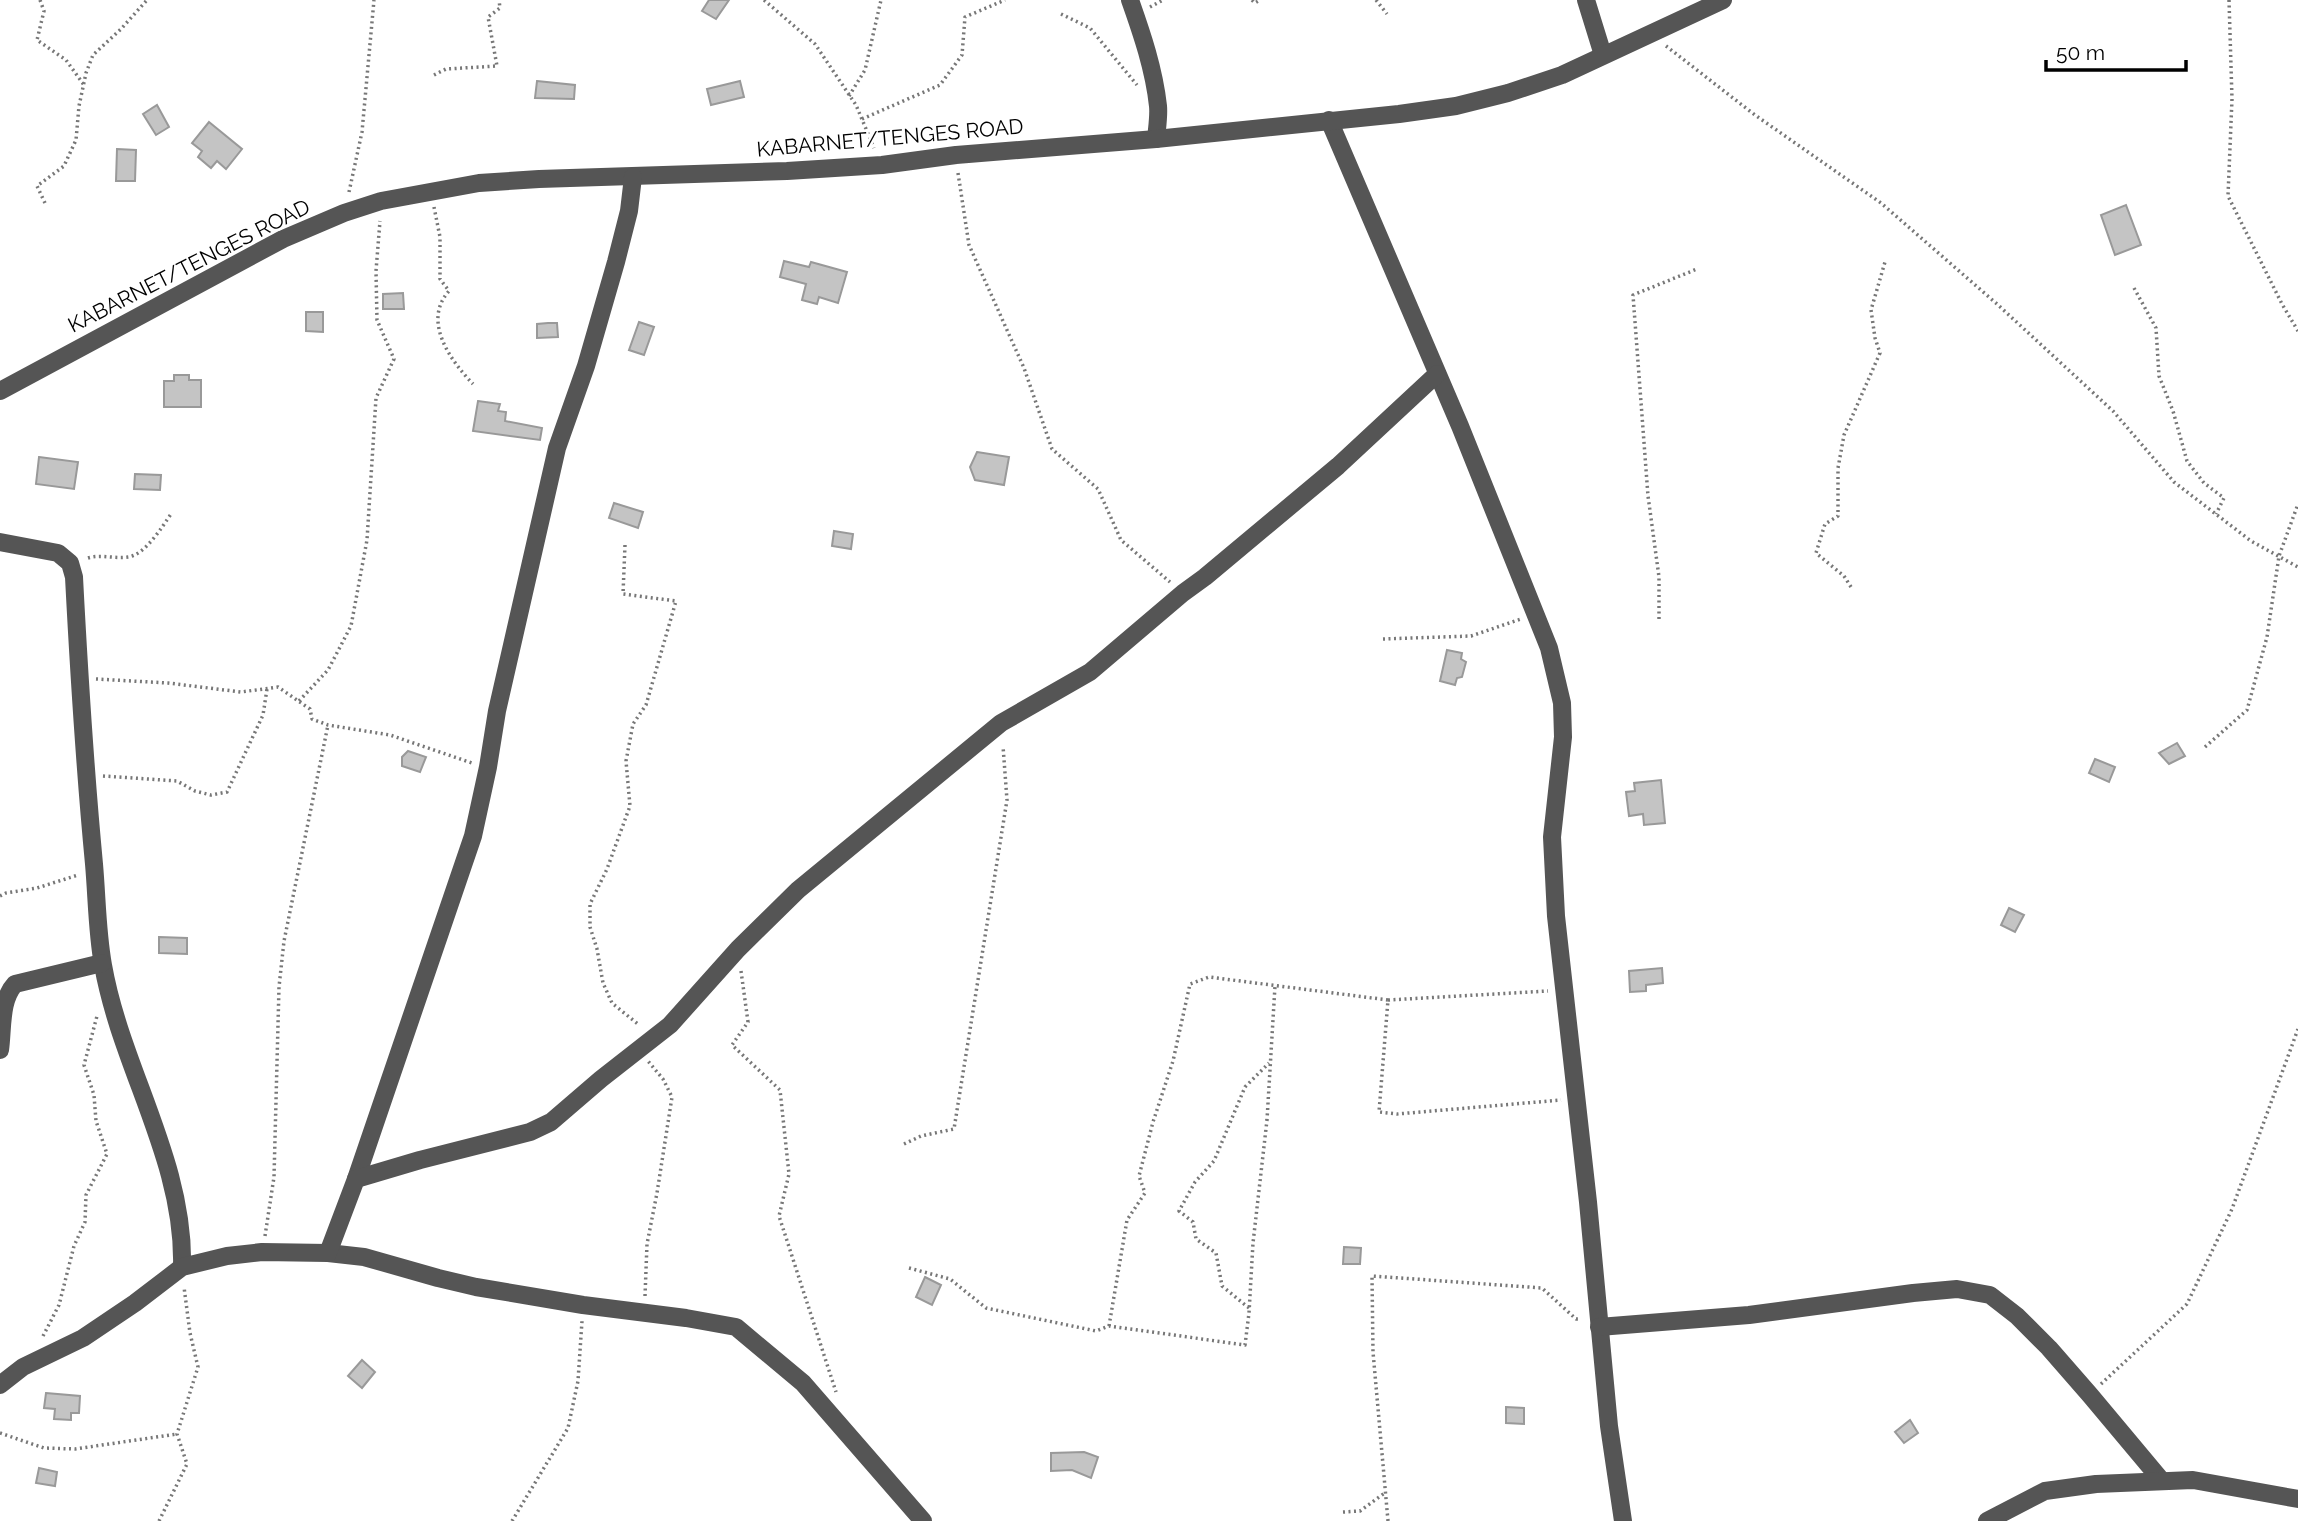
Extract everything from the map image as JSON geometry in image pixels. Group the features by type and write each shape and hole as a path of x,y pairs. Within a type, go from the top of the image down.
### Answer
{"street":[{"path":"1130,0 1142,31 1158,107 1156,139"},
{"path":"1586,0 1603,55"},
{"name":"KABARNET/TENGES ROAD","path":"0,391 283,239 344,213 382,201 430,191 503,182 882,166 956,155 1156,139 1399,114 1469,103 1562,75 1723,0"},
{"path":"1329,120 1460,426 1555,668 1562,703 1563,737 1552,837 1556,916 1616,1485 1623,1521"},
{"path":"328,1253 405,1040 473,836 497,711 557,448 586,366 617,262 629,211 633,177"},
{"path":"356,1179 530,1132 551,1122 670,1025 738,949 798,890 1001,723 1090,672 1338,466 1437,374"},
{"path":"0,542 58,553 69,563 74,577 85,775 102,963 124,1044 163,1152 183,1242 182,1267"},
{"path":"0,1050 3,1013 9,990 15,984 102,963"},
{"path":"0,1384 23,1367 83,1338 182,1267 227,1256 262,1252 328,1253 364,1257 476,1287 736,1327 803,1383 923,1521"},
{"path":"1598,1322 1749,1315 1957,1289 1990,1295 2017,1315 2090,1395 2162,1481"},
{"path":"1987,1521 2045,1491 2096,1484 2193,1480 2298,1499"}],"path":[{"path":"40,0 44,12 37,40 65,60 83,85"},
{"path":"45,203 37,186 64,166 76,141 83,85 93,55 147,0"},
{"path":"344,213 362,132 374,0"},
{"path":"434,75 446,69 497,66 488,18 500,8 499,0"},
{"path":"764,0 815,44 849,96 882,166"},
{"path":"849,96 865,70 881,0"},
{"path":"861,120 940,85 962,55 965,17 1005,0"},
{"path":"1252,0 1255,3 1260,0"},
{"path":"1376,0 1387,14"},
{"path":"2229,0 2232,99 2228,196 2298,331"},
{"path":"1061,14 1090,28 1158,107"},
{"path":"1650,34 1755,115 1881,203 1997,304 2113,411 2174,482 2251,541 2298,568"},
{"path":"956,155 969,245 1024,368 1052,449 1098,489 1121,540 1183,593"},
{"path":"430,191 440,237 440,279 449,291 440,301 438,315 442,340 455,365 472,384"},
{"path":"299,701 328,670 351,626 367,540 376,398 394,359 377,320 376,271 382,201"},
{"path":"1851,587 1844,576 1816,553 1825,524 1838,516 1838,468 1844,435 1880,353 1871,310 1885,262"},
{"path":"1659,619 1659,577 1648,496 1633,295 1697,269"},
{"path":"2134,288 2156,328 2159,376 2173,411 2187,461 2204,483 2224,498 2216,514"},
{"path":"2205,747 2247,710 2267,637 2279,556 2298,503"},
{"path":"83,560 95,556 135,555 158,535 171,514"},
{"path":"625,545 623,594 676,601 646,705 633,724 626,761 631,806 607,869 590,904 590,927 603,983 611,1003 639,1025 632,1036 663,1079 671,1097 647,1244 645,1313"},
{"path":"1383,639 1471,636 1536,614"},
{"path":"78,678 120,678 241,692 278,687 310,709 312,719 328,725 390,736 488,767"},
{"path":"85,775 177,781 195,791 211,795 227,792 263,715 267,689"},
{"path":"904,1144 921,1136 954,1129 1007,800 1001,723"},
{"path":"262,1252 274,1177 278,1015 284,942 328,725"},
{"path":"0,896 37,888 83,873 93,863"},
{"path":"738,949 748,1022 732,1045 780,1090 789,1174 779,1216 839,1401"},
{"path":"1109,1326 1127,1220 1145,1193 1139,1176 1173,1061 1191,984 1209,978 1388,1000 1564,990"},
{"path":"909,1268 950,1279 986,1308 1096,1332 1109,1326 1245,1345 1267,1120 1275,986"},
{"path":"1388,1000 1379,1112 1397,1114 1577,1099"},
{"path":"49,1356 41,1340 59,1305 74,1246 85,1222 86,1195 107,1154 96,1121 94,1094 84,1065 98,1013"},
{"path":"2090,1395 2187,1304 2232,1209 2298,1029"},
{"path":"1250,1308 1222,1286 1216,1253 1196,1239 1193,1222 1179,1211 1195,1182 1214,1161 1245,1087 1271,1061"},
{"path":"159,1521 187,1464 177,1434 198,1367 190,1333 182,1267"},
{"path":"1388,1521 1374,1365 1372,1276 1542,1288 1576,1319 1598,1322"},
{"path":"512,1521 568,1428 578,1381 583,1305"},
{"path":"0,1433 44,1448 75,1449 177,1434"},
{"path":"1343,1512 1360,1511 1386,1492"}],"building":[{"path":"709,0 729,0 716,19 702,11"},
{"path":"537,81 575,85 574,99 535,98"},
{"path":"740,81 744,97 711,105 707,89"},
{"path":"157,105 169,127 156,135 143,114"},
{"path":"209,122 242,149 226,169 217,161 211,168 198,157 202,151 192,143"},
{"path":"117,149 136,150 135,181 116,181"},
{"path":"2126,205 2141,245 2115,255 2101,215"},
{"path":"784,261 809,267 811,262 847,272 838,303 819,297 817,304 802,300 806,284 780,277"},
{"path":"403,293 404,309 383,309 383,294"},
{"path":"306,312 323,312 323,332 306,331"},
{"path":"639,322 654,327 644,355 629,350"},
{"path":"557,323 558,337 537,338 537,324"},
{"path":"174,375 189,375 189,380 201,380 201,407 164,407 164,381 174,381"},
{"path":"478,401 500,404 498,411 506,412 505,421 542,428 540,440 473,431"},
{"path":"977,452 1009,457 1004,485 975,480 970,467"},
{"path":"39,457 78,462 74,489 36,484"},
{"path":"135,474 161,475 160,490 134,489"},
{"path":"614,503 643,512 638,528 609,518"},
{"path":"834,531 853,534 851,549 832,546"},
{"path":"1447,650 1462,653 1461,659 1466,662 1462,677 1457,678 1455,685 1440,681"},
{"path":"2177,743 2185,756 2169,764 2159,753"},
{"path":"408,751 426,757 420,772 402,766 402,757"},
{"path":"2095,759 2115,767 2109,782 2089,773"},
{"path":"1661,780 1665,823 1644,825 1643,814 1629,816 1626,792 1635,791 1634,783"},
{"path":"2009,908 2024,915 2015,932 2001,925"},
{"path":"159,937 187,938 187,954 159,953"},
{"path":"1662,968 1663,983 1646,985 1646,991 1630,992 1629,971"},
{"path":"1344,1247 1361,1248 1360,1264 1343,1264"},
{"path":"925,1277 941,1285 932,1305 916,1297"},
{"path":"362,1360 375,1372 362,1388 348,1376"},
{"path":"46,1393 80,1396 79,1413 71,1413 71,1420 54,1419 55,1409 44,1408"},
{"path":"1506,1407 1524,1408 1524,1424 1506,1423"},
{"path":"1910,1420 1918,1433 1904,1443 1895,1432"},
{"path":"1084,1452 1098,1457 1091,1478 1072,1470 1051,1471 1051,1453"},
{"path":"39,1468 57,1472 55,1486 36,1483"}]}
